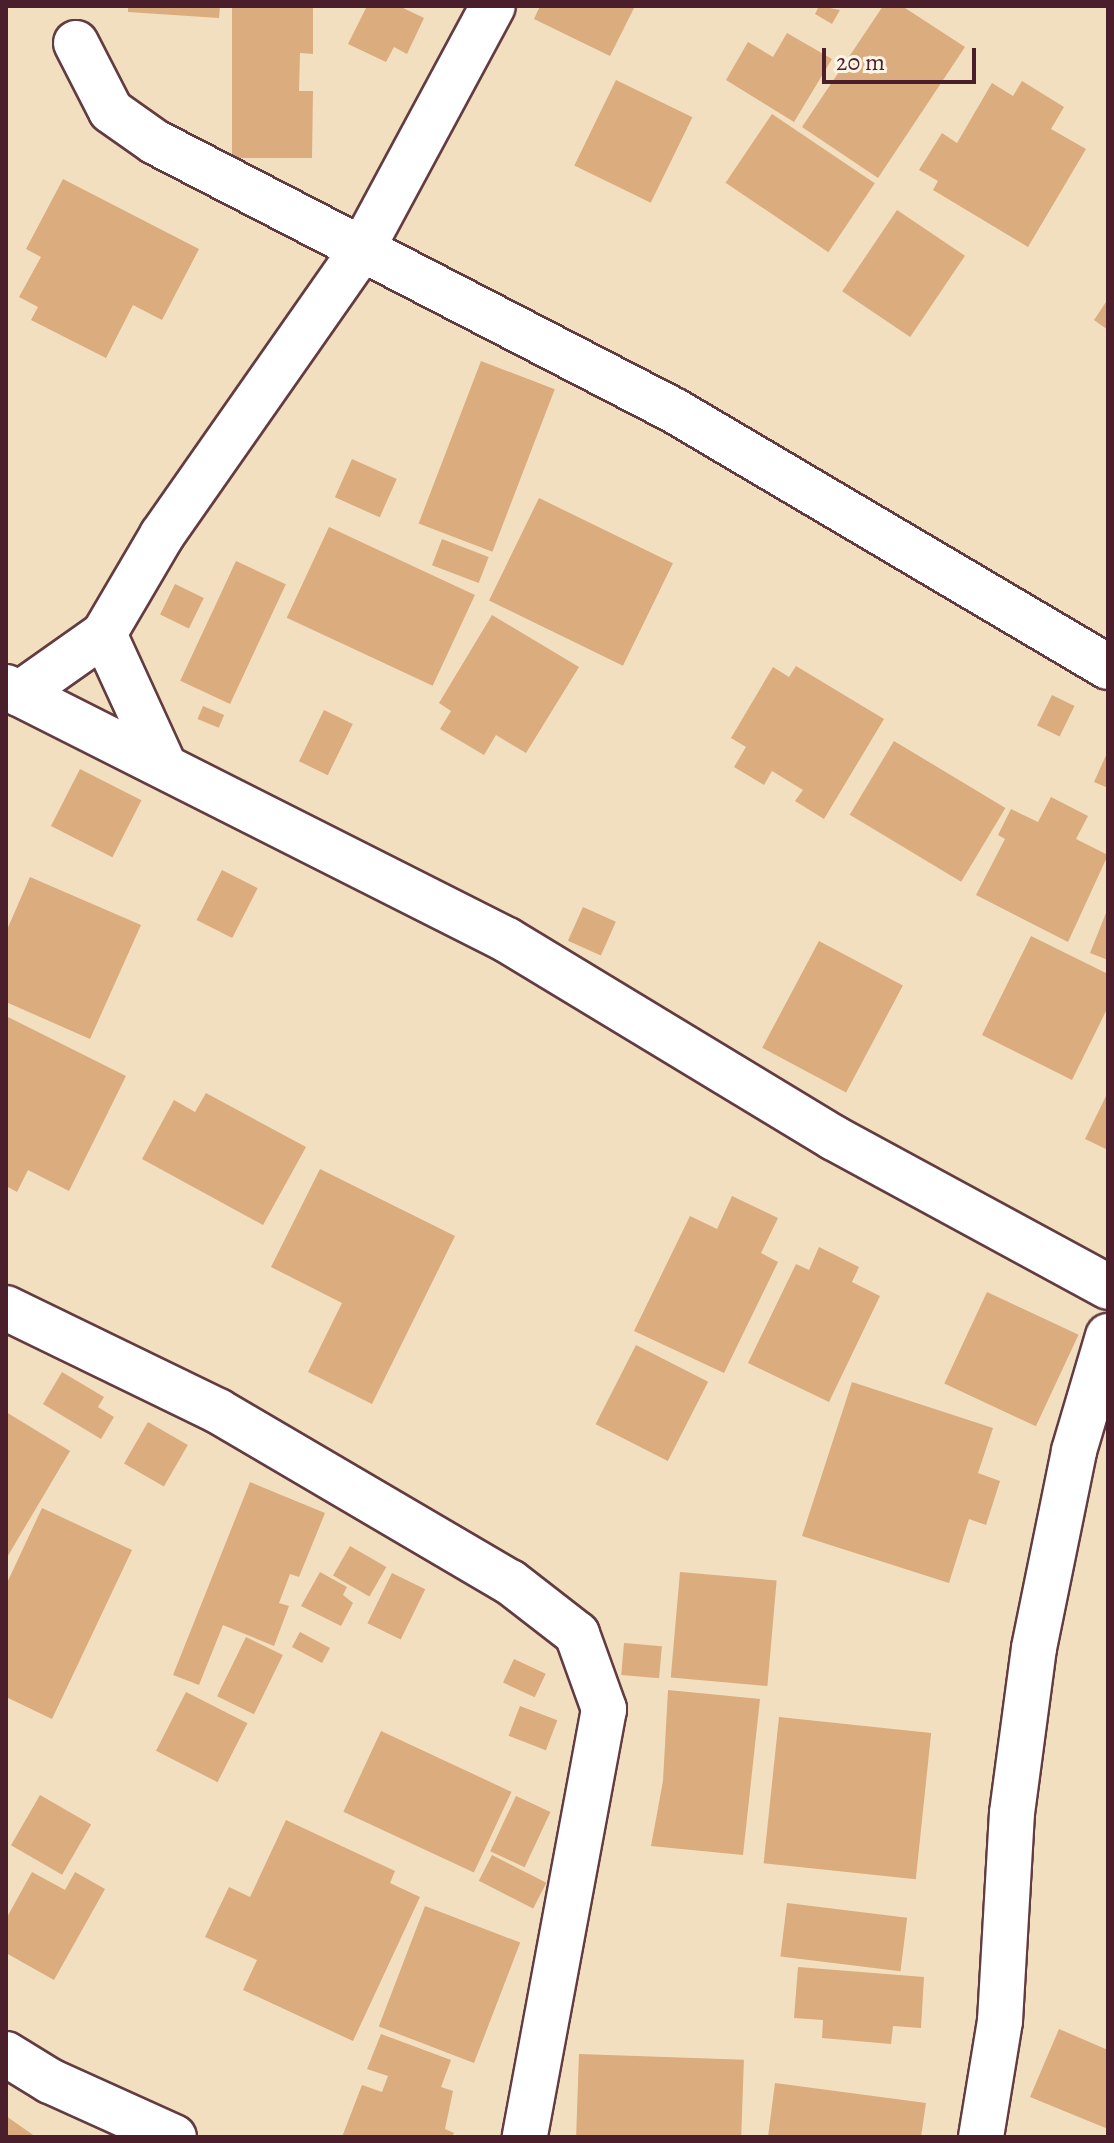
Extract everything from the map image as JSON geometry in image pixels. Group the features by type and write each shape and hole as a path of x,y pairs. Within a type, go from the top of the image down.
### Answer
{"street":[{"path":"13,690 104,634 162,535 361,251 493,6"},
{"path":"76,43 111,111 155,142 675,411 1108,667"},
{"path":"104,634 164,765"},
{"path":"13,690 507,940 834,1138 1108,1287"},
{"path":"6,1308 218,1411 510,1582 577,1634 604,1709 525,2137"},
{"path":"981,2137 1000,2021 1012,1813 1034,1648 1074,1451 1108,1336"},
{"path":"6,2054 50,2081 174,2137"}],"building":[{"path":"128,6 220,6 219,18 128,12"},
{"path":"232,6 313,6 313,54 300,53 299,91 313,91 312,158 232,158"},
{"path":"367,6 399,6 424,18 407,54 394,47 386,62 348,44"},
{"path":"540,6 635,6 610,56 534,19"},
{"path":"819,6 840,10 832,24 815,14"},
{"path":"883,6 902,6 965,47 878,178 802,127"},
{"path":"787,33 832,59 794,122 726,80 748,42 773,57"},
{"path":"616,80 692,117 651,203 574,165"},
{"path":"1022,81 1064,107 1051,129 1086,149 1028,247 933,190 938,181 919,170 942,133 957,143 992,83 1013,96"},
{"path":"772,114 875,183 828,252 726,183"},
{"path":"63,179 199,249 162,320 133,305 106,358 31,320 38,307 19,297 41,257 26,249"},
{"path":"897,210 965,256 910,337 842,291"},
{"path":"1108,299 1108,330 1094,320"},
{"path":"481,361 555,389 492,552 419,523"},
{"path":"352,459 397,479 380,517 335,497"},
{"path":"539,498 673,563 623,666 489,600"},
{"path":"329,527 475,595 433,686 287,618"},
{"path":"442,539 489,557 479,583 432,565"},
{"path":"236,561 286,584 230,704 180,681"},
{"path":"175,584 204,598 189,629 160,615"},
{"path":"492,615 579,667 526,753 496,735 484,755 440,729 451,711 439,703"},
{"path":"796,666 884,719 824,819 795,801 803,790 772,771 764,785 734,767 746,747 731,738 773,667 789,677"},
{"path":"1052,695 1074,706 1060,737 1037,726"},
{"path":"203,706 224,715 219,728 198,719"},
{"path":"324,710 353,724 328,775 299,761"},
{"path":"894,741 1005,808 961,882 850,815"},
{"path":"1108,751 1108,788 1094,782"},
{"path":"80,769 141,800 112,857 51,826"},
{"path":"1051,797 1088,816 1076,839 1108,855 1068,942 976,895 1005,839 998,835 1011,809 1038,822"},
{"path":"222,870 258,888 232,938 197,920"},
{"path":"30,877 141,925 90,1039 6,1002 6,932"},
{"path":"583,907 616,922 601,955 568,941"},
{"path":"1108,908 1108,960 1090,953"},
{"path":"1031,936 1108,974 1108,1007 1072,1080 982,1035"},
{"path":"819,941 903,986 846,1092 762,1048"},
{"path":"6,1016 126,1076 69,1191 28,1170 17,1192 6,1186"},
{"path":"1108,1092 1108,1150 1085,1139"},
{"path":"206,1093 306,1147 263,1225 142,1159 174,1100 195,1112"},
{"path":"320,1169 455,1236 372,1404 308,1372 342,1303 271,1267"},
{"path":"732,1196 778,1218 761,1253 778,1262 724,1373 634,1331 690,1216 717,1229"},
{"path":"819,1247 859,1267 852,1282 880,1296 829,1402 748,1363 796,1264 809,1270"},
{"path":"987,1292 1079,1335 1036,1426 944,1384"},
{"path":"636,1345 708,1382 668,1461 596,1424"},
{"path":"62,1372 104,1397 98,1407 114,1417 101,1439 43,1404"},
{"path":"852,1382 993,1428 978,1473 1000,1481 986,1525 969,1519 949,1583 802,1536"},
{"path":"6,1412 70,1451 6,1559"},
{"path":"148,1422 188,1445 164,1487 124,1464"},
{"path":"250,1482 325,1513 299,1577 290,1574 279,1603 289,1606 274,1646 223,1625 199,1685 173,1675"},
{"path":"42,1508 132,1550 52,1719 6,1697 6,1585"},
{"path":"350,1546 386,1567 369,1596 333,1575"},
{"path":"320,1572 347,1587 343,1595 353,1603 341,1626 301,1606"},
{"path":"680,1572 777,1580 767,1686 671,1678"},
{"path":"392,1573 425,1589 401,1640 367,1623"},
{"path":"300,1632 330,1648 322,1663 292,1647"},
{"path":"246,1637 283,1655 254,1714 217,1696"},
{"path":"624,1643 662,1646 659,1678 621,1675"},
{"path":"514,1659 546,1674 535,1697 503,1683"},
{"path":"668,1690 760,1699 743,1855 651,1846 663,1781"},
{"path":"186,1692 247,1723 218,1782 156,1751"},
{"path":"520,1706 557,1720 546,1750 509,1736"},
{"path":"779,1717 931,1733 916,1879 764,1863"},
{"path":"381,1731 512,1792 474,1873 343,1812"},
{"path":"40,1795 91,1824 62,1875 11,1845"},
{"path":"516,1796 550,1812 525,1867 490,1851"},
{"path":"286,1820 395,1871 390,1883 420,1897 353,2041 243,1990 257,1960 205,1937 229,1887 250,1897"},
{"path":"492,1855 546,1883 533,1909 479,1881"},
{"path":"32,1872 65,1890 75,1872 105,1889 54,1980 6,1953 6,1919"},
{"path":"787,1903 907,1918 901,1971 780,1957"},
{"path":"425,1906 520,1943 474,2063 379,2026"},
{"path":"798,1967 924,1977 921,2028 893,2026 891,2044 822,2038 823,2020 794,2018"},
{"path":"1059,2029 1108,2050 1108,2129 1030,2097"},
{"path":"381,2034 451,2060 441,2087 453,2091 445,2129 454,2133 452,2137 342,2137 362,2085 382,2092 388,2076 367,2069"},
{"path":"579,2054 744,2060 741,2137 576,2137"},
{"path":"775,2083 926,2103 921,2137 768,2137"},
{"path":"6,2116 36,2137 6,2137"}]}
